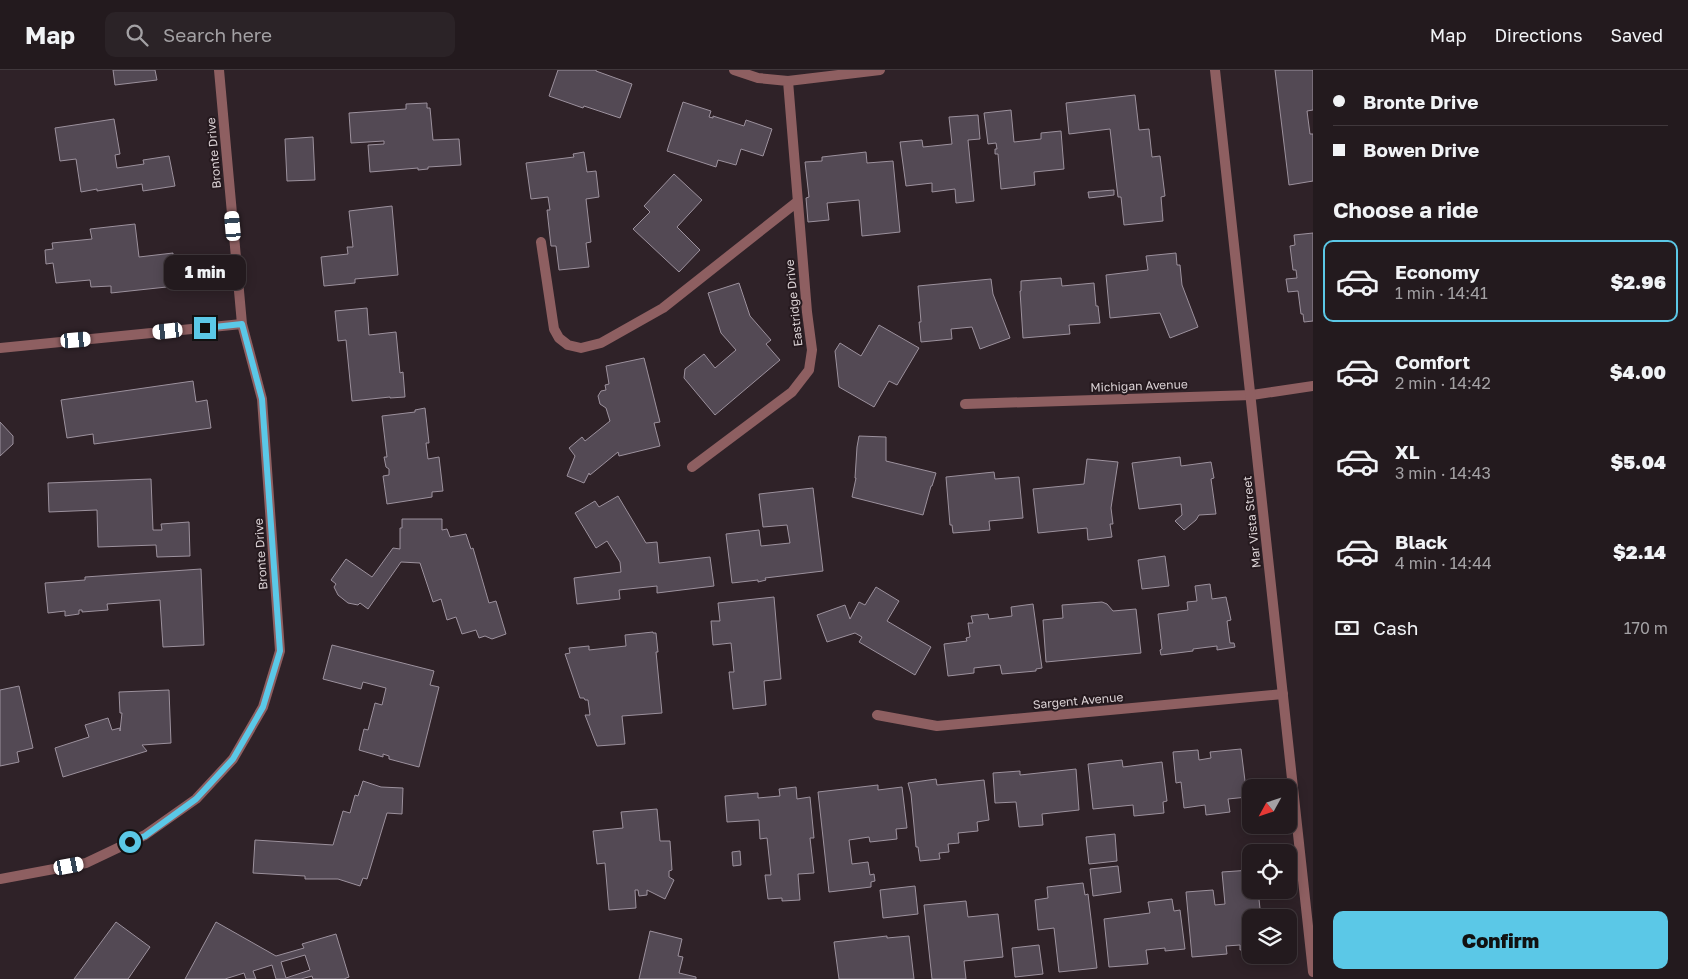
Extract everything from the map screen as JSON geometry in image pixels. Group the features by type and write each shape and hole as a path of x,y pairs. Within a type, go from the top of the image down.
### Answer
{"street":[{"name":"Bronte Drive","path":"0,879 86,863 145,836 196,799 233,759 263,707 280,651 262,399 242,324 219,70"},
{"path":"734,70 758,78 788,81 880,70"},
{"name":"Mar Vista Street","path":"1215,70 1252,395 1313,972"},
{"name":"Eastridge Drive","path":"692,467 792,392 809,370 812,350 797,202 788,81"},
{"path":"541,242 554,329 559,338 568,345 581,348 601,343 663,308 797,202"},
{"path":"0,348 242,324"},
{"name":"Michigan Avenue","path":"965,404 1252,395 1313,386"},
{"name":"Sargent Avenue","path":"877,715 937,726 1283,694"}],"building":[{"path":"113,70 155,70 157,80 115,85"},
{"path":"558,70 596,70 632,84 620,118 549,96"},
{"path":"1275,70 1313,70 1313,110 1307,111 1310,134 1313,134 1313,181 1289,185"},
{"path":"1135,95 1139,130 1149,129 1152,157 1160,156 1165,196 1161,197 1163,221 1124,225 1121,197 1118,197 1110,129 1069,134 1066,103"},
{"path":"683,102 711,111 709,117 713,118 713,116 744,126 746,120 772,129 763,156 741,149 736,165 718,160 716,167 667,151"},
{"path":"427,103 427,108 430,108 433,140 459,139 461,165 428,167 428,169 418,170 418,168 370,172 368,145 384,144 384,141 351,143 349,113 406,109 406,104"},
{"path":"1011,110 1014,142 1041,139 1041,133 1061,131 1064,169 1034,172 1035,185 1001,189 998,154 995,154 995,149 997,149 996,143 988,144 984,113"},
{"path":"978,115 980,139 968,140 974,201 956,203 955,189 932,192 932,183 906,186 900,142 922,140 923,147 952,144 949,117"},
{"path":"114,119 120,154 115,155 117,168 144,164 143,160 169,156 175,186 143,191 142,184 81,192 76,159 60,161 55,128"},
{"path":"313,137 315,180 287,181 285,139"},
{"path":"584,152 587,172 596,171 599,197 586,199 591,242 586,243 589,267 559,270 556,246 551,246 547,210 550,210 548,197 531,199 526,163 574,157 573,154"},
{"path":"866,152 867,163 893,161 900,232 862,236 859,200 827,203 829,220 808,222 806,198 809,197 805,162 822,161 822,157"},
{"path":"674,174 702,200 677,227 700,250 679,272 633,229 650,212 644,206"},
{"path":"1114,190 1114,195 1089,198 1088,192"},
{"path":"392,206 398,275 355,279 355,283 324,286 321,257 348,254 347,247 353,247 349,211"},
{"path":"135,224 139,257 173,253 173,257 177,257 178,265 174,265 175,274 179,274 179,282 176,282 176,286 111,293 111,286 91,287 90,280 56,283 53,263 46,264 45,250 53,249 52,243 92,239 90,229"},
{"path":"1313,233 1313,321 1304,322 1298,291 1288,292 1286,279 1297,278 1296,270 1293,270 1290,246 1295,245 1294,235"},
{"path":"1176,253 1177,265 1180,265 1182,285 1198,327 1170,338 1160,313 1110,318 1106,275 1148,270 1146,256"},
{"path":"1061,278 1062,286 1094,283 1100,323 1069,325 1070,334 1023,338 1021,281"},
{"path":"991,279 993,294 1010,338 980,349 972,327 951,329 952,339 921,342 918,286"},
{"path":"739,283 750,316 771,340 766,344 780,360 715,415 684,378 685,369 704,354 715,368 736,350 721,333 708,293"},
{"path":"367,308 369,335 396,332 400,373 403,372 405,397 352,401 346,340 338,341 335,311"},
{"path":"879,325 919,348 897,385 889,381 874,407 839,387 835,351 840,343 861,356"},
{"path":"644,358 660,422 654,423 660,446 619,456 618,452 590,475 589,473 584,483 567,476 575,456 569,448 582,437 585,441 610,421 606,408 600,404 598,396 601,391 606,390 605,385 609,384 606,366"},
{"path":"193,381 196,402 207,400 211,428 94,444 93,434 67,438 61,400"},
{"path":"425,408 429,443 426,443 428,459 439,457 443,491 432,492 432,497 387,504 383,476 389,475 389,469 386,467 384,457 387,457 382,416 415,412 415,410"},
{"path":"0,422 13,436 13,444 0,456"},
{"path":"859,436 886,437 886,461 936,473 923,515 852,497 856,478"},
{"path":"1180,457 1181,466 1211,462 1214,478 1211,479 1216,514 1199,515 1184,530 1175,521 1182,515 1181,504 1139,509 1132,463"},
{"path":"1087,459 1118,462 1111,508 1113,524 1110,524 1112,537 1088,540 1087,528 1038,533 1033,489 1084,484"},
{"path":"994,472 995,479 1019,477 1023,518 989,521 990,530 953,533 952,525 950,525 946,477"},
{"path":"151,479 153,530 162,530 161,524 189,522 190,556 157,557 156,545 98,547 97,510 49,512 48,483"},
{"path":"813,488 823,571 765,578 766,580 758,582 758,580 732,583 726,534 759,530 761,546 790,543 787,525 763,527 759,494"},
{"path":"618,496 646,543 657,542 659,563 710,557 714,586 657,593 657,586 619,590 620,599 577,604 574,578 621,572 620,562 607,541 596,548 575,513 595,501 599,507"},
{"path":"402,519 442,519 442,530 447,529 450,537 466,534 471,549 473,548 489,603 496,601 506,634 492,639 485,636 479,638 476,630 462,634 456,617 447,620 441,599 433,602 420,563 401,562 368,609 360,603 358,605 348,603 338,595 334,587 336,584 331,580 346,559 372,577 393,548 400,549"},
{"path":"1165,556 1169,586 1142,589 1138,560"},
{"path":"201,569 204,645 163,647 160,600 107,604 108,610 82,612 82,610 79,610 79,614 65,616 65,611 48,613 45,583 85,580 85,577"},
{"path":"1210,584 1212,599 1226,597 1231,620 1227,621 1230,643 1234,643 1235,647 1217,650 1217,646 1161,655 1158,614 1188,610 1187,602 1197,601 1195,586"},
{"path":"876,587 899,601 887,621 931,647 915,675 859,642 862,637 855,633 827,642 817,615 845,605 850,619 859,602 865,605"},
{"path":"774,597 781,679 764,681 766,705 733,709 729,672 734,672 731,643 713,645 711,621 720,621 718,603"},
{"path":"1102,602 1107,604 1113,611 1136,609 1141,653 1046,662 1043,620 1063,618 1062,605"},
{"path":"1033,604 1042,668 1036,669 1036,671 1002,674 1000,665 974,668 974,673 948,676 944,644 967,641 966,638 970,637 968,623 973,623 971,616 988,614 989,619 1012,616 1011,607"},
{"path":"656,633 662,713 622,716 625,744 597,746 585,715 590,715 588,700 580,698 565,654 570,653 569,648 589,646 589,650 626,646 625,635"},
{"path":"332,645 434,671 430,685 439,687 419,767 389,759 389,756 383,754 383,757 359,750 364,729 368,730 375,703 382,705 386,688 363,682 361,689 323,679"},
{"path":"19,686 33,748 17,752 19,762 0,766 0,690"},
{"path":"169,690 171,743 142,745 147,751 63,777 55,748 89,737 85,725 108,718 112,730 120,728 120,731 122,713 120,713 119,692"},
{"path":"1241,749 1245,779 1242,779 1242,798 1228,799 1230,812 1206,815 1205,805 1184,808 1181,782 1176,783 1173,752 1198,750 1199,760 1211,758 1210,752"},
{"path":"1122,760 1123,767 1162,762 1167,801 1163,802 1164,813 1134,816 1133,805 1093,809 1088,764"},
{"path":"1076,769 1079,810 1042,814 1043,825 1019,827 1016,802 995,803 993,773 1020,771 1020,775"},
{"path":"936,779 937,785 984,780 989,820 977,822 978,831 958,833 959,843 948,844 949,852 939,853 940,859 920,861 918,847 916,847 911,794 908,783"},
{"path":"363,781 381,787 403,788 402,814 387,813 367,879 363,878 360,886 338,879 305,879 305,876 253,873 255,840 333,845 343,811 350,813 355,795 358,796"},
{"path":"878,785 878,790 902,787 907,828 896,829 897,839 870,842 869,837 849,840 852,864 868,862 870,875 874,874 875,881 871,882 871,887 829,892 818,792"},
{"path":"796,787 797,799 810,797 814,838 810,838 814,873 798,874 800,900 782,901 782,898 768,899 765,875 771,875 767,838 760,839 759,820 727,822 725,796 758,793 758,798 780,796 779,789"},
{"path":"657,809 660,841 670,841 672,870 669,871 669,877 674,880 665,899 647,890 647,895 639,896 638,890 635,890 636,908 609,910 605,863 597,864 593,831 623,828 621,812"},
{"path":"1115,834 1117,861 1089,864 1086,837"},
{"path":"740,851 741,865 733,866 732,852"},
{"path":"1118,866 1121,892 1093,896 1090,869"},
{"path":"1242,871 1242,899 1259,899 1260,909 1242,909 1242,950 1240,950 1240,945 1226,946 1227,954 1192,957 1186,892 1213,890 1215,905 1225,904 1222,872"},
{"path":"1083,883 1085,895 1088,894 1097,968 1059,972 1054,928 1038,930 1035,900 1048,898 1047,887"},
{"path":"915,886 918,914 883,918 880,890"},
{"path":"1172,899 1174,911 1180,910 1185,949 1165,951 1165,948 1146,950 1148,964 1109,967 1104,919 1150,913 1148,902"},
{"path":"966,901 968,917 998,914 1003,957 964,961 966,979 932,979 924,905"},
{"path":"116,922 150,947 128,979 74,979"},
{"path":"216,922 276,956 304,948 302,944 336,934 349,977 344,979 313,979 312,976 301,979 276,979 272,965 253,971 256,979 246,979 244,973 225,979 185,979","holes":["305,955 310,970 286,978 281,962"]},
{"path":"650,931 682,939 678,956 683,957 679,973 696,977 696,979 639,979"},
{"path":"887,936 887,938 909,936 914,979 839,979 834,942"},
{"path":"1039,945 1043,974 1015,977 1012,948"}],"route":[{"path":"130,842 145,836 196,799 233,759 263,707 280,651 262,399 242,324 205,328"}]}
